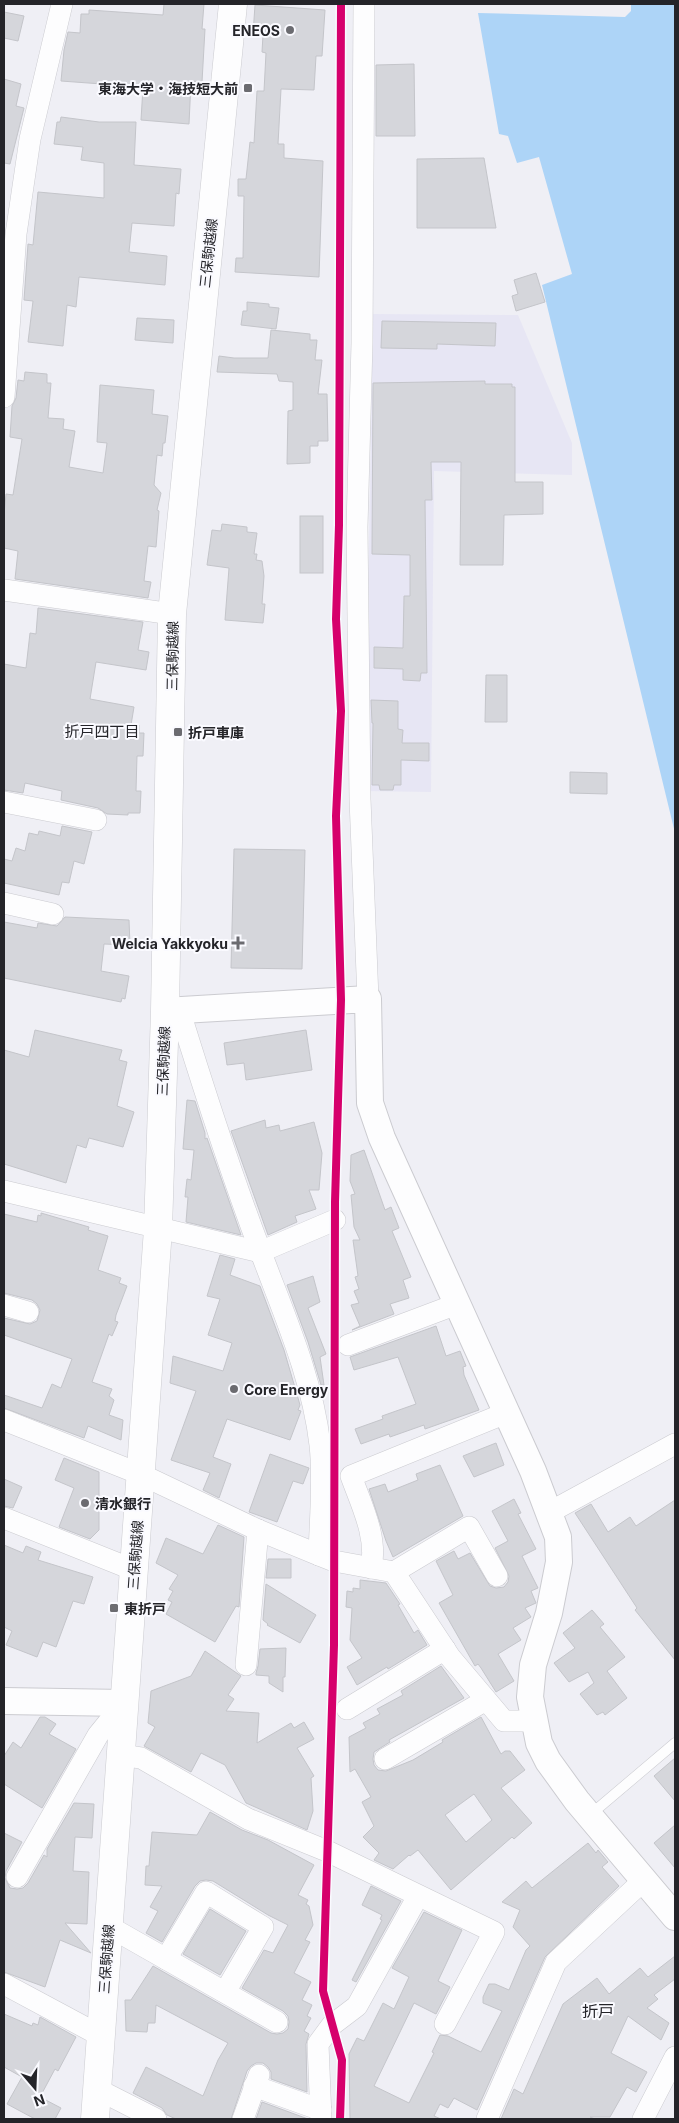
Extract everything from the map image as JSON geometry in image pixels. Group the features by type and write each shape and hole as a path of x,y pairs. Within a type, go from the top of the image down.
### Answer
{"main road":[{"name":"三保駒越線","path":"95,2119 172,1010 172,614 232,4"}],"street":[{"path":"4,397 16,234 20,206 30,139 62,4"},
{"path":"364,4 362,343 356,527 360,799 370,1103 382,1138 550,1512 558,1538 559,1562 549,1613 533,1665 530,1697 539,1743 548,1761 589,1816 675,1917"},
{"path":"4,590 172,614"},
{"path":"4,802 96,820"},
{"path":"4,903 53,914"},
{"path":"319,1555 320,1447 311,1393 290,1327 260,1252 172,1010 368,999"},
{"path":"4,1190 158,1229 260,1252 335,1220"},
{"path":"348,1345 457,1304"},
{"path":"4,1305 28,1312"},
{"path":"371,1568 374,1557 371,1534 351,1476 506,1412"},
{"path":"4,1420 140,1474 258,1530 334,1561 394,1572 469,1527 497,1576"},
{"path":"550,1512 675,1444"},
{"path":"4,1518 134,1570"},
{"path":"246,1665 258,1530"},
{"path":"394,1572 445,1650 504,1721 534,1721"},
{"path":"346,1709 445,1650"},
{"path":"385,1759 486,1700"},
{"path":"8,1706 124,1703"},
{"path":"17,1877 98,1736 124,1703"},
{"path":"121,1755 141,1758 248,1819 327,1851 494,1932 445,2024"},
{"path":"487,2119 556,1962 644,1880"},
{"path":"166,1959 206,1892 264,1927 225,1992"},
{"path":"321,2115 318,2044 332,2025 357,2006 418,1896"},
{"path":"108,1926 277,2022"},
{"path":"4,1984 101,2036"},
{"path":"642,2119 675,2057"},
{"path":"243,2119 257,2081 321,2115"},
{"path":"97,2089 156,2119"}],"lane":[{"path":"589,1816 675,1743"}],"shaded area":[{"path":"373,314 518,315 572,443 572,475 434,471 431,792 365,791"}],"water":[{"path":"631,4 675,4 675,833 542,285 572,274 539,157 517,163 508,136 499,134 478,13 625,17 631,11"}],"building":[{"path":"164,4 204,4 202,29 205,29 202,82 191,81 189,124 141,120 143,87 61,81 68,32 80,33 81,14 89,14 89,10 163,15"},
{"path":"255,5 325,10 322,56 316,56 314,90 281,89 278,144 284,144 284,158 323,161 319,277 235,272 236,258 243,258 244,196 238,196 238,179 246,179 250,142 254,143 257,91 264,91 266,53 262,52 263,35 253,34"},
{"path":"4,12 24,16 18,41 4,38"},
{"path":"414,64 415,136 376,136 376,65"},
{"path":"4,79 21,84 16,106 24,108 10,164 4,163"},
{"path":"61,117 99,122 136,122 134,165 181,169 179,194 176,193 174,226 132,223 129,252 167,256 165,285 79,277 76,307 67,305 63,346 28,342 33,301 24,300 28,244 33,245 38,192 104,198 104,163 81,160 83,147 54,144 57,122 60,122"},
{"path":"484,158 496,228 417,228 417,159"},
{"path":"536,273 545,302 516,311 512,296 518,294 514,280"},
{"path":"247,302 269,304 269,307 279,308 276,329 241,325 243,311 247,311"},
{"path":"137,318 174,320 173,343 135,340"},
{"path":"382,321 496,323 495,346 437,344 437,349 381,348"},
{"path":"271,330 310,334 310,340 317,340 315,360 322,360 318,394 327,394 328,441 318,441 318,446 310,446 310,463 287,464 288,411 293,410 293,382 279,381 277,374 217,372 219,356 268,358"},
{"path":"25,372 47,374 47,383 51,383 48,418 64,419 63,429 75,431 69,467 103,473 107,443 97,442 100,385 154,390 152,414 168,416 162,456 157,455 154,485 161,493 157,510 159,511 156,547 148,546 144,581 151,582 148,598 15,579 18,551 4,548 4,515 6,494 13,495 22,439 10,437 12,406 16,398 18,380 24,381"},
{"path":"485,381 485,384 512,384 512,387 515,387 515,482 543,482 543,514 504,515 503,565 460,565 461,462 431,462 432,500 425,500 427,673 421,673 420,681 403,680 403,669 374,668 374,647 403,648 404,596 410,596 410,555 372,554 373,383"},
{"path":"300,516 323,516 323,573 300,573"},
{"path":"222,524 247,527 247,532 257,533 254,554 257,554 256,560 262,561 264,576 262,604 265,604 263,623 225,620 229,568 207,565 212,530 221,531"},
{"path":"38,608 143,622 138,650 149,652 146,670 96,662 90,699 134,707 131,725 139,725 139,733 144,733 143,756 137,756 136,791 141,791 140,813 128,813 128,815 107,814 98,808 61,800 62,791 25,783 23,793 4,790 4,664 26,668 30,633 36,634"},
{"path":"486,675 507,675 507,722 485,722"},
{"path":"371,700 398,701 398,729 403,730 402,743 429,743 429,761 401,760 401,785 394,785 393,790 380,790 379,785 372,785 373,723"},
{"path":"570,772 607,773 607,794 570,793"},
{"path":"62,826 92,832 84,864 74,861 69,883 62,882 59,895 4,883 4,859 12,861 16,848 25,851 29,833 38,835 39,831 60,836"},
{"path":"234,849 305,850 302,969 231,968"},
{"path":"65,917 129,920 130,945 104,944 101,971 129,976 125,999 122,998 121,1002 4,978 4,922 37,928 38,923 57,926"},
{"path":"35,1030 122,1050 119,1060 127,1062 117,1106 134,1112 123,1147 89,1138 86,1148 77,1145 66,1183 4,1164 4,1050 29,1057"},
{"path":"306,1030 312,1070 246,1080 244,1063 227,1065 224,1043"},
{"path":"187,1100 195,1101 205,1133 205,1139 207,1138 241,1235 186,1222 188,1197 185,1197 187,1179 191,1180 194,1150 183,1149"},
{"path":"265,1120 266,1128 279,1125 280,1131 314,1122 322,1153 319,1190 309,1190 316,1209 295,1216 297,1222 268,1235 231,1131"},
{"path":"364,1150 385,1210 391,1207 399,1228 392,1231 411,1277 403,1280 409,1298 390,1304 394,1314 352,1330 360,1326 351,1305 359,1303 354,1291 359,1289 355,1277 358,1276 353,1240 360,1240 354,1227 351,1195 355,1194 350,1181 351,1155"},
{"path":"41,1213 89,1227 88,1230 108,1236 98,1270 121,1278 119,1283 127,1286 116,1315 115,1321 118,1322 112,1336 109,1334 92,1382 112,1389 109,1396 114,1400 109,1415 123,1420 121,1440 88,1426 84,1438 4,1408 4,1395 42,1408 52,1384 61,1388 72,1359 4,1335 4,1318 30,1324 37,1321 40,1310 32,1300 4,1293 4,1214 37,1222 38,1215 41,1216"},
{"path":"220,1255 235,1259 230,1275 260,1286 284,1350 300,1405 298,1410 301,1411 290,1440 227,1419 213,1457 231,1464 219,1498 203,1490 210,1473 171,1460 196,1391 170,1383 173,1356 223,1371 232,1343 208,1335 220,1299 207,1296"},
{"path":"313,1276 320,1302 308,1308 326,1354 320,1357 324,1385 321,1385 308,1342 287,1285"},
{"path":"436,1326 446,1356 460,1351 466,1366 463,1367 464,1375 479,1410 425,1429 424,1425 390,1437 389,1434 361,1444 355,1429 383,1419 382,1416 416,1404 398,1357 354,1370 350,1357"},
{"path":"496,1443 504,1465 474,1477 463,1456"},
{"path":"270,1454 309,1468 303,1484 293,1481 277,1522 249,1512"},
{"path":"64,1458 99,1472 99,1530 90,1539 59,1527 74,1488 55,1480"},
{"path":"440,1465 463,1516 393,1557 369,1489 385,1484 388,1492 418,1480 416,1474"},
{"path":"4,1479 22,1487 13,1508 4,1506"},
{"path":"514,1499 521,1513 518,1514 536,1549 522,1556 538,1588 531,1591 536,1603 525,1608 531,1617 513,1628 521,1640 498,1654 514,1681 496,1692 478,1664 475,1666 439,1603 453,1595 436,1561 454,1551 458,1559 470,1553 490,1586 496,1588 504,1587 508,1582 509,1576 495,1548 508,1541 492,1511"},
{"path":"675,1500 675,1660 635,1610 637,1608 575,1513 591,1504 608,1532 630,1517 636,1526"},
{"path":"218,1525 244,1537 239,1607 236,1606 215,1642 166,1614 172,1602 168,1600 173,1591 169,1589 178,1575 156,1563 166,1538 203,1554"},
{"path":"4,1545 23,1553 26,1546 41,1552 38,1560 93,1577 84,1604 73,1601 56,1647 43,1642 37,1657 6,1645 12,1631 4,1627"},
{"path":"268,1559 291,1559 291,1578 266,1578"},
{"path":"360,1580 386,1583 400,1604 398,1605 414,1633 418,1630 427,1645 357,1685 347,1667 362,1658 350,1640 352,1608 346,1607 347,1591 353,1592 353,1588 360,1589"},
{"path":"266,1584 316,1615 300,1643 267,1625 263,1620"},
{"path":"592,1610 604,1624 600,1627 625,1657 607,1671 627,1698 605,1715 603,1712 597,1715 580,1694 594,1683 588,1672 569,1682 554,1663 575,1648 563,1633"},
{"path":"286,1648 283,1692 269,1683 269,1676 256,1675 256,1673 260,1649"},
{"path":"205,1651 241,1676 228,1695 234,1699 226,1711 259,1713 257,1743 291,1723 294,1728 304,1722 314,1739 297,1748 314,1776 311,1778 313,1811 307,1830 246,1803 225,1765 201,1753 191,1772 144,1746 155,1727 148,1723 151,1691 191,1676"},
{"path":"441,1666 464,1698 389,1740 390,1742 374,1752 374,1765 378,1770 386,1771 413,1760 481,1717 501,1754 505,1751 510,1751 525,1770 501,1788 532,1823 514,1839 512,1837 451,1890 418,1850 393,1869 374,1860 379,1853 363,1837 374,1826 362,1802 371,1797 355,1769 350,1772 349,1737 366,1728 363,1723 380,1714 377,1709 403,1695 401,1691","holes":["474,1794 492,1820 466,1842 445,1815"]},
{"path":"40,1717 45,1717 56,1724 49,1734 76,1749 42,1808 4,1784 4,1756 13,1742 21,1748"},
{"path":"675,1758 675,1801 654,1776"},
{"path":"74,1803 94,1804 92,1838 75,1837 73,1871 89,1872 87,1924 65,1923 91,1953 60,1940 45,1987 4,1972 4,1833 22,1842 6,1871 5,1878 10,1888 23,1888 28,1883 44,1855 47,1857 47,1849"},
{"path":"210,1812 242,1830 268,1840 314,1865 298,1895 308,1900 306,1904 309,1906 313,1925 305,1940 310,1942 294,1973 311,1982 302,2000 312,2005 307,2016 311,2018 304,2031 309,2034 306,2044 307,2092 271,2079 271,2072 268,2067 263,2063 256,2063 247,2071 231,2119 176,2119 167,2115 162,2108 133,2093 146,2067 203,2096 218,2060 228,2043 156,2005 155,2023 148,2023 147,2032 126,2031 125,2000 131,2000 153,1966 271,2033 283,2033 288,2029 289,2022 288,2016 283,2011 242,1988 264,1950 273,1953 288,1925 213,1881 206,1880 200,1881 195,1886 162,1942 146,1933 158,1911 150,1907 162,1886 145,1885 152,1832 197,1835"},
{"path":"675,1825 675,1868 654,1843"},
{"path":"588,1843 596,1853 598,1850 608,1862 602,1867 619,1886 545,1957 477,2110 454,2098 448,2108 440,2104 434,2116 441,2119 350,2119 349,2054 357,2038 364,2041 383,2003 394,2009 409,1977 392,1968 424,1912 462,1930 438,1981 450,1987 436,2014 414,2003 374,2086 409,2103 434,2053 432,2052 440,2035 448,2036 481,2052 502,2011 483,2003 483,1997 489,1984 495,1984 509,1990 526,1950 530,1946 513,1927 520,1910 502,1902 526,1881 532,1888"},
{"path":"371,1886 401,1901 356,1982 352,1980 382,1920 380,1919 382,1915 362,1905"},
{"path":"210,1909 246,1931 220,1975 183,1954"},
{"path":"675,1956 675,1979 654,1995 658,1999 647,2008 669,2023 661,2040 628,2016 611,2053 647,2072 636,2092 627,2087 610,2117 590,2117 595,2119 501,2119 514,2089 523,2094 563,2004 597,1978 609,1994 640,1968 648,1977"},
{"path":"4,2014 32,2026 33,2023 38,2025 40,2017 76,2037 58,2071 55,2069 40,2097 61,2108 55,2119 35,2119 7,2104 22,2077 4,2067"},
{"path":"262,2102 308,2119 256,2119"}],"cycle path":[{"path":"340,2119 342,2060 323,1991 334,1645 335,1202 341,1000 336,816 341,711 336,619 339,525 341,4"}],"place":[{"name":"ENEOS","path":"290,30"},
{"name":"東海大学・海技短大前","path":"248,88"},
{"name":"折戸車庫","path":"178,732"},
{"name":"Welcia Yakkyoku","path":"238,943"},
{"name":"Core Energy","path":"234,1389"},
{"name":"清水銀行","path":"85,1503"},
{"name":"東折戸","path":"114,1608"}],"district":[{"name":"折戸四丁目","path":"102,731"},
{"name":"折戸","path":"598,2011"}]}
